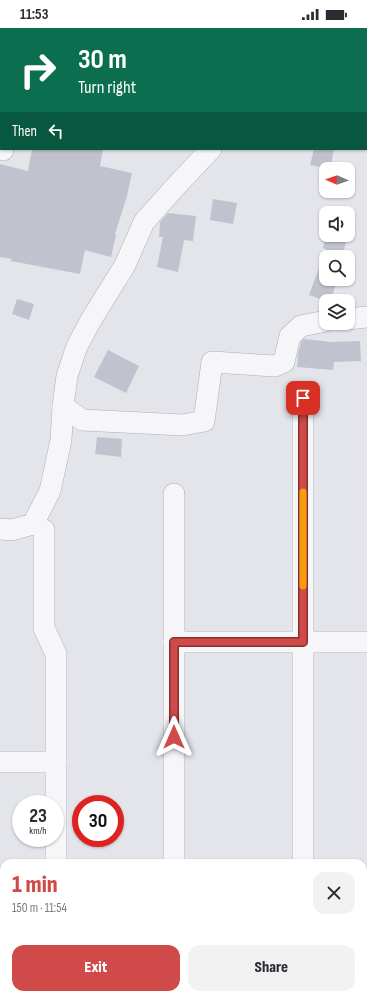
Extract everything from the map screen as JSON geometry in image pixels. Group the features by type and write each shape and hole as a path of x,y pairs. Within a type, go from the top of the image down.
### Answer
{"street":[{"path":"0,529 12,530 33,524 50,491 61,440 66,376 77,346 91,320 125,265 144,222 210,150"},
{"path":"355,318 367,317"},
{"path":"63,406 82,420 183,424 204,421 212,362 275,366 284,362 290,336 301,326 319,322"},
{"path":"303,398 303,859"},
{"path":"174,494 174,859"},
{"path":"44,530 44,628 56,654 56,859"},
{"path":"174,642 367,642"},
{"path":"0,762 56,762"}],"building":[{"path":"32,150 103,150 100,166 132,173 127,196 115,234 111,257 85,250 80,274 11,261 12,259 0,257 0,164 28,171"},
{"path":"314,150 334,150 331,162 319,162 319,167 310,165"},
{"path":"213,199 237,203 233,224 210,220"},
{"path":"168,213 196,216 193,241 184,240 178,272 157,267 163,237 159,237 160,222"},
{"path":"324,242 346,242 344,250 326,250 323,248"},
{"path":"319,268 319,286 335,286 333,294 319,294 319,299 309,295"},
{"path":"17,299 34,304 29,320 12,314"},
{"path":"304,339 332,342 360,341 361,361 334,362 333,370 297,367 301,342"},
{"path":"108,350 139,366 126,393 94,377"},
{"path":"97,437 122,439 121,457 95,454"}],"slow traffic":[{"path":"303,492 303,586"}],"route":[{"path":"174,737 174,642 303,642 303,398"}]}
